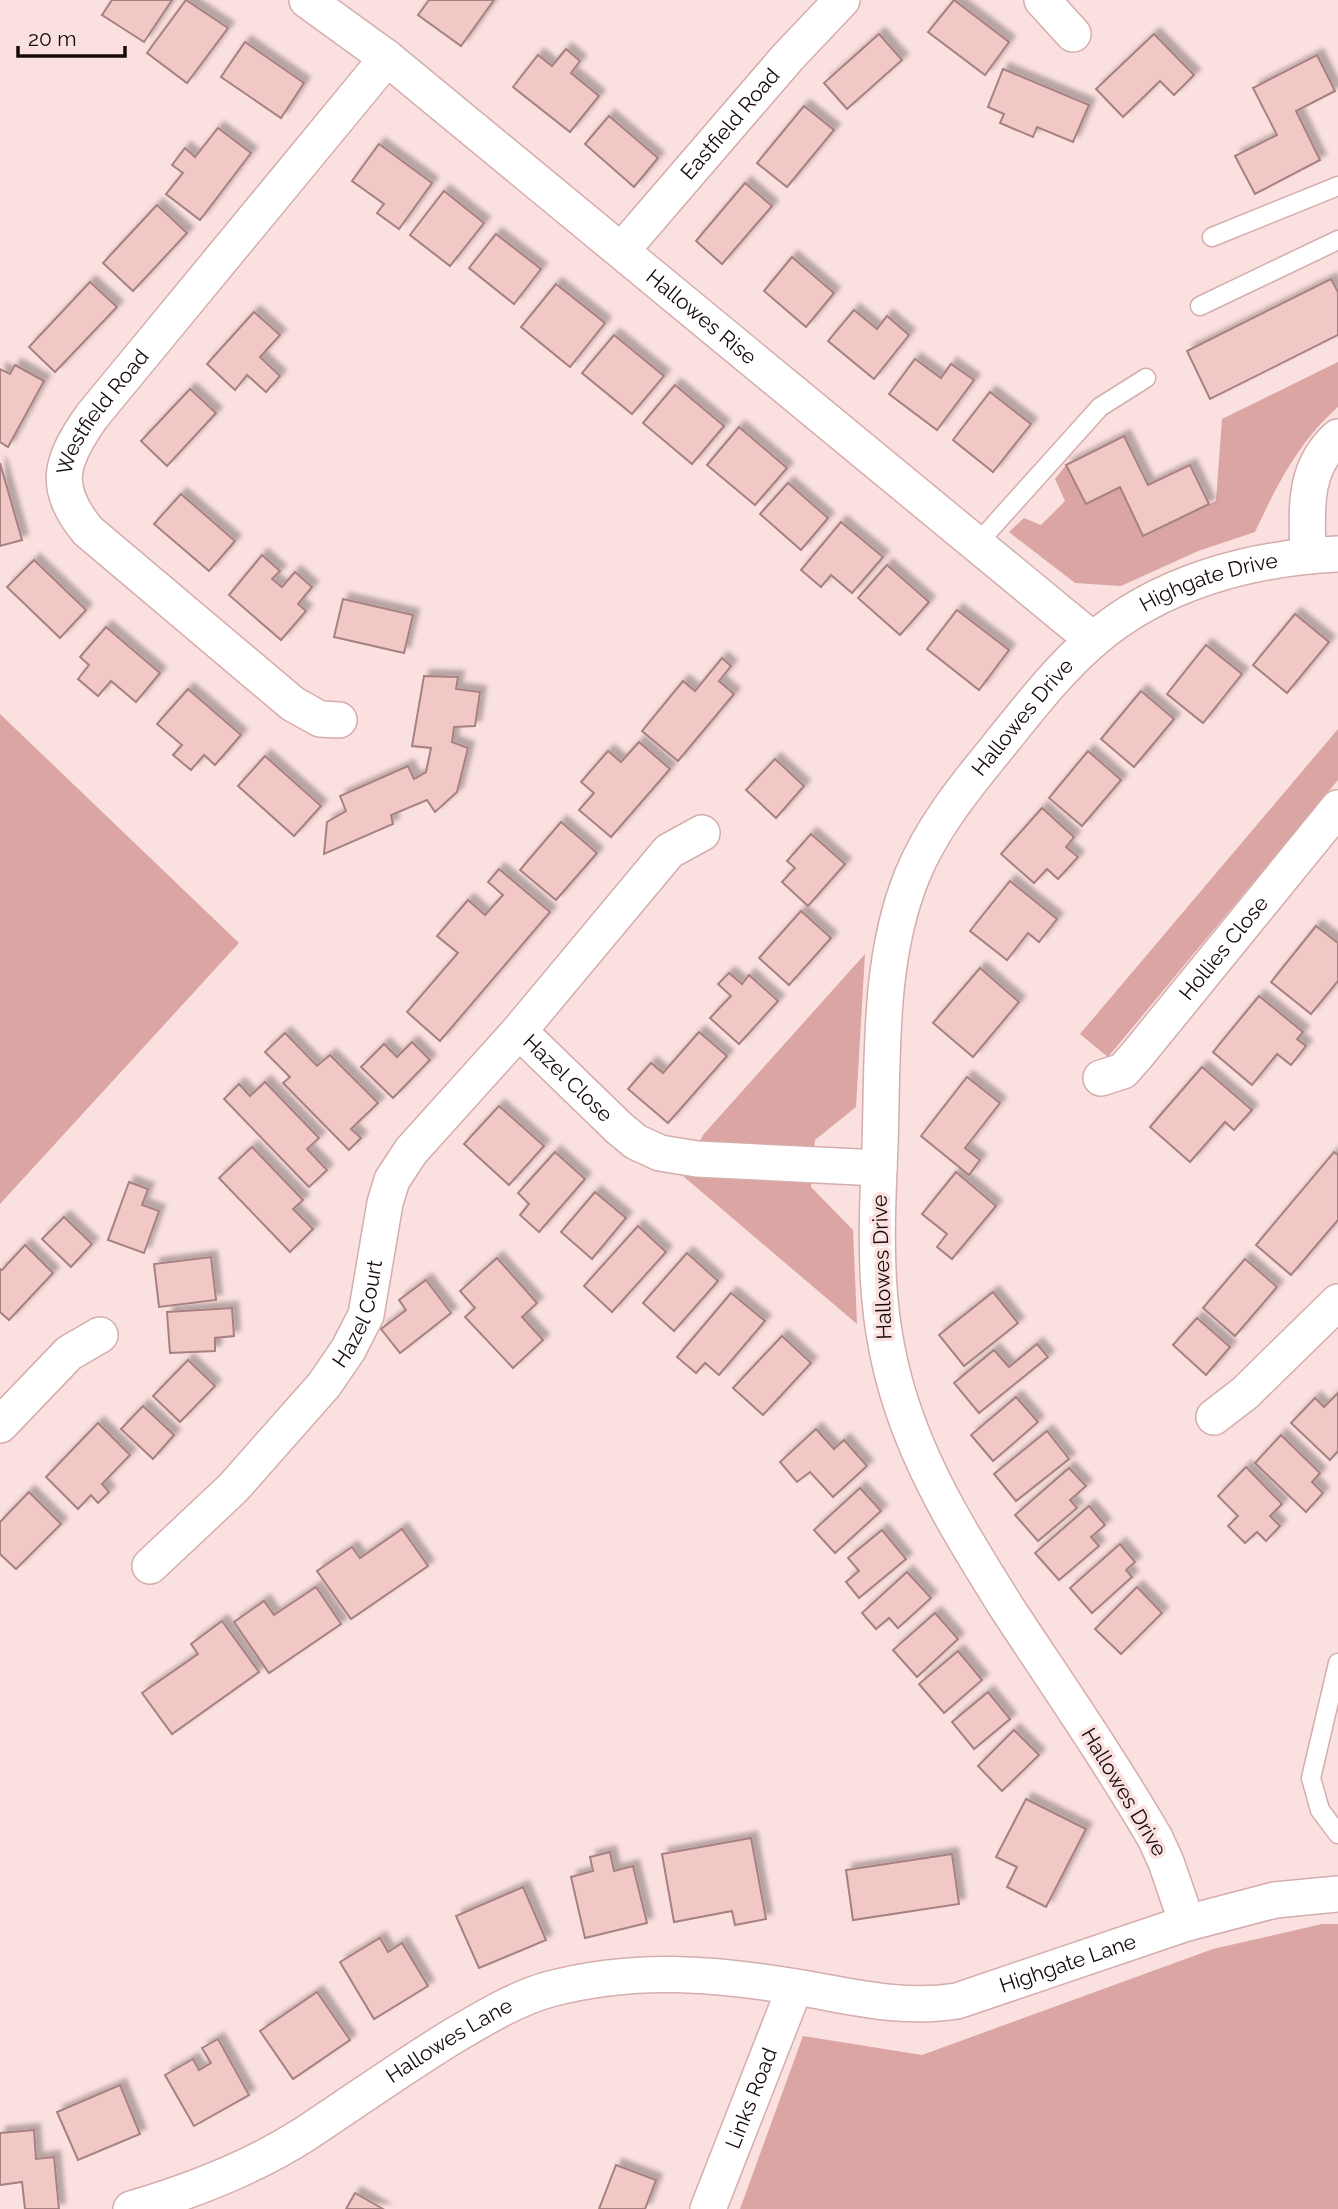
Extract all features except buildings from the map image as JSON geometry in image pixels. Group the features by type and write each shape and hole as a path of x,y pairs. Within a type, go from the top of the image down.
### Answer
{"street":[{"name":"Hallowes Rise","path":"307,0 387,58 1093,640"},
{"name":"Eastfield Road","path":"622,250 778,68 842,0"},
{"path":"1042,0 1073,34"},
{"name":"Westfield Road","path":"339,720 320,719 293,704 88,531 71,510 65,487 65,464 74,442 92,416 387,58"},
{"path":"1323,555 1307,496 1313,471 1324,450 1338,437"},
{"name":"Highgate Drive","path":"1093,640 1141,606 1185,585 1243,566 1323,555"},
{"name":"Hallowes Drive","path":"1093,640 1044,690 970,782 927,845 912,878 889,968 877,1260 884,1347 903,1411 933,1484 966,1543 1143,1818 1167,1862 1187,1923"},
{"name":"Hollies Close","path":"1101,1078 1122,1071 1137,1055 1338,808"},
{"name":"Hazel Close","path":"702,833 669,851 519,1031 619,1128 636,1142 660,1153 697,1159 879,1168"},
{"name":"Hazel Court","path":"150,1566 233,1488 324,1385 348,1350 366,1315 385,1203 392,1181 411,1151 519,1031"},
{"path":"1214,1417 1245,1393 1338,1302"},
{"path":"0,1425 69,1353 100,1335"},
{"name":"Highgate Lane","path":"795,1987 891,2005 929,2006 957,2001 1187,1923 1275,1900 1338,1894"},
{"name":"Hallowes Lane","path":"131,2209 185,2193 249,2165 303,2135 403,2067 488,2015 547,1990 601,1978 668,1972 795,1987"},
{"name":"Links Road","path":"708,2209 795,1987"}],"lane":[{"path":"1212,237 1338,186"},
{"path":"1199,306 1338,240"},
{"path":"977,544 1100,407 1146,378"},
{"path":"1338,1663 1311,1778 1320,1811 1338,1834"}],"shaded area":[{"path":"1338,362 1338,407 1300,449 1255,532 1198,551 1121,586 1075,583 1009,532 1024,518 1041,525 1065,501 1055,479 1066,465 1086,504 1120,487 1144,536 1216,501 1222,419"},
{"path":"0,714 239,943 0,1204"},
{"path":"1338,729 1338,780 1108,1057 1080,1034"},
{"path":"865,954 856,1107 815,1140 811,1187 853,1230 857,1324 683,1176 703,1135"},
{"path":"1322,1924 1338,1924 1338,2209 740,2209 803,2036 922,2055 1213,1949"}]}
